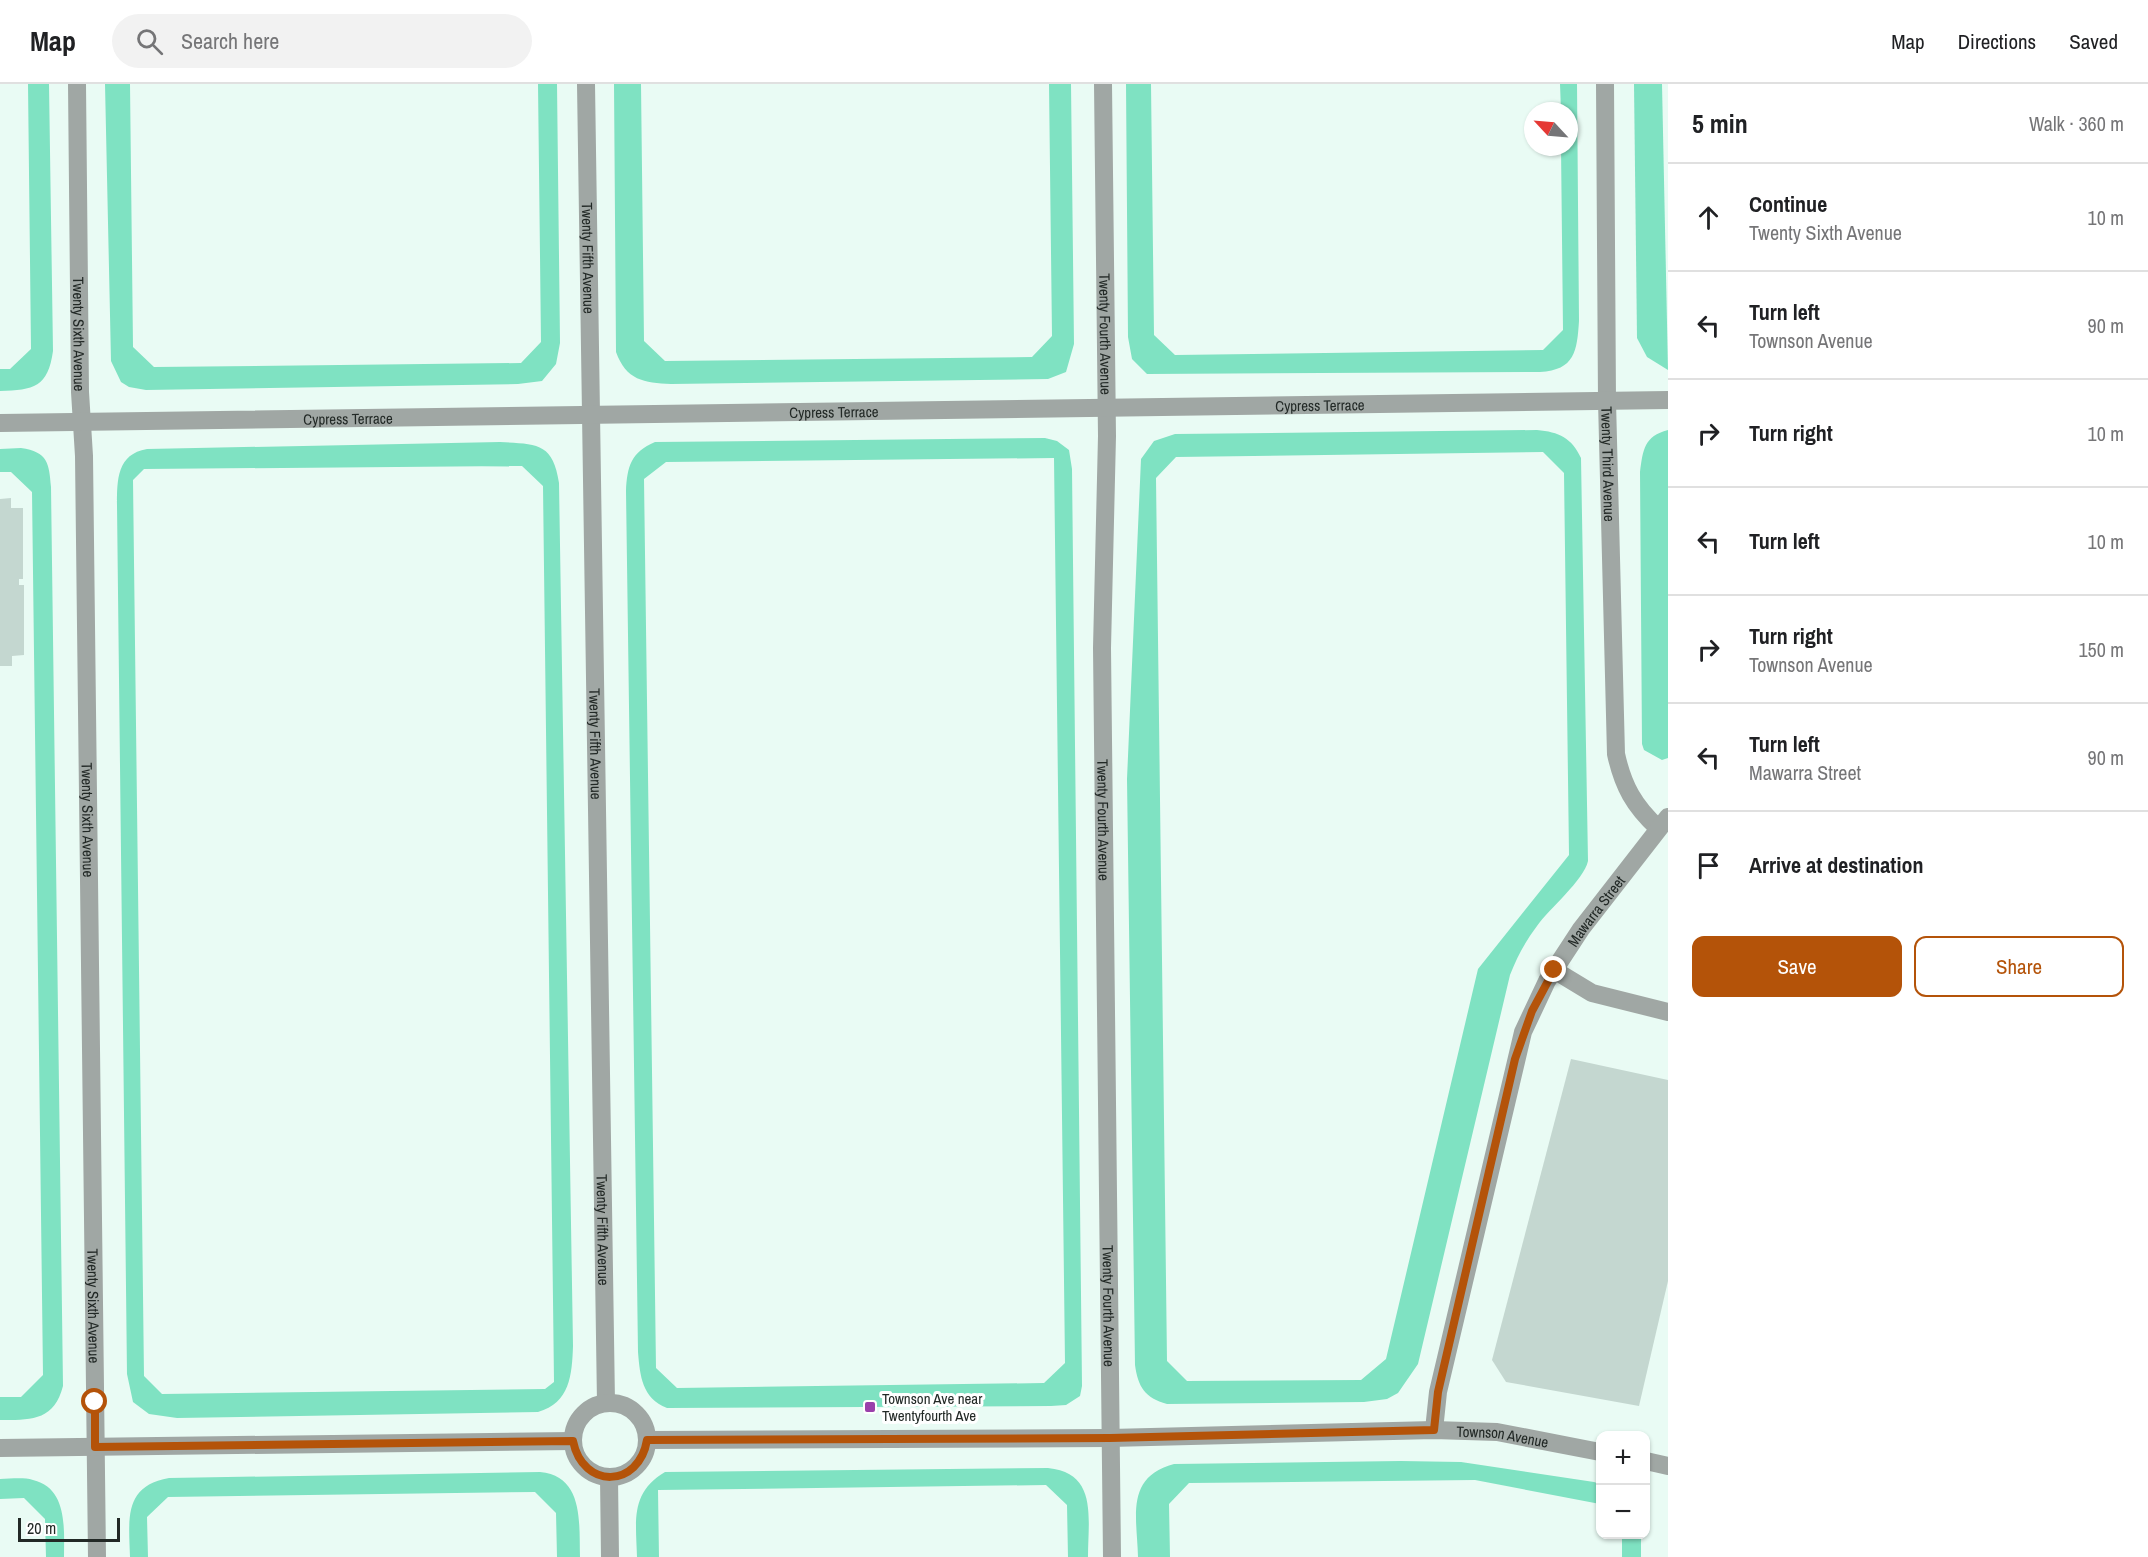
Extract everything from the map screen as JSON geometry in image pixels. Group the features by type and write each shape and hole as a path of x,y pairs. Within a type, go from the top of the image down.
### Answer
{"street":[{"name":"Twenty Sixth Avenue","path":"77,84 97,1557"},
{"name":"Twenty Fifth Avenue","path":"586,84 607,1344 606,1403"},
{"name":"Twenty Fourth Avenue","path":"1103,84 1107,408 1102,648 1112,1557"},
{"name":"Twenty Third Avenue","path":"1605,84 1607,401 1616,754 1627,792 1638,809 1663,823"},
{"name":"Cypress Terrace","path":"0,423 1668,400"},
{"name":"Mawarra Street","path":"1434,1430 1438,1392 1515,1059 1528,1022 1554,970 1581,929 1663,823"},
{"path":"1554,970 1592,993 1668,1012"},
{"path":"606,1403 630,1408 645,1427 647,1440 640,1462 632,1470 609,1477 588,1470 576,1452 573,1441 579,1420 596,1406 606,1403"},
{"name":"Townson Avenue","path":"647,1440 1110,1438 1434,1430 1497,1432 1596,1451"},
{"path":"0,1448 573,1441"},
{"path":"1650,1462 1668,1466"},
{"path":"609,1477 610,1557"}],"green space":[{"path":"28,84 49,84 53,351 47,372 37,384 22,389 0,391 0,369 10,369 31,349"},
{"path":"105,84 130,84 133,347 154,367 521,363 541,342 538,84 557,84 560,343 556,364 542,381 518,384 146,390 129,387 121,382 111,361"},
{"path":"614,84 641,84 644,341 665,361 1032,357 1052,336 1049,84 1071,84 1074,344 1066,372 1048,379 671,384 652,383 637,378 625,369 616,352"},
{"path":"1126,84 1151,84 1154,335 1175,355 1543,350 1563,330 1561,156 1578,156 1579,321 1575,350 1572,357 1561,367 1540,372 1147,374 1132,359 1128,337"},
{"path":"1560,84 1577,84 1577,102 1561,102"},
{"path":"1634,84 1662,84 1668,370 1647,357 1637,338"},
{"path":"1537,430 1552,432 1564,437 1573,445 1581,458 1588,861 1580,877 1533,932 1510,975 1418,1364 1398,1393 1387,1399 1364,1402 1167,1404 1148,1395 1136,1373 1127,779 1141,459 1154,441 1175,434","holes":["1543,452 1564,473 1569,855 1478,969 1386,1359 1361,1380 1187,1381 1167,1361 1156,478 1176,457"]},
{"path":"1668,430 1668,758 1662,760 1644,750 1642,744 1640,472 1642,457 1649,440"},
{"path":"1045,438 1057,441 1069,450 1072,469 1082,1386 1080,1396 1066,1405 667,1408 652,1398 641,1378 638,1352 626,491 632,461 640,450 655,442","holes":["1054,458 1065,1363 1044,1383 677,1388 656,1368 644,479 666,462"]},
{"path":"500,442 533,445 541,448 552,460 559,483 573,1346 572,1367 567,1386 563,1395 549,1408 538,1412 177,1418 149,1414 133,1402 127,1374 117,496 124,462 137,452 147,449","holes":["522,466 543,486 554,1382 545,1389 162,1394 144,1376 133,480 144,469"]},
{"path":"21,448 37,452 42,456 48,465 51,487 63,1386 54,1406 40,1416 22,1420 0,1420 0,1397 21,1397 43,1375 32,492 11,472 0,472 0,449"},
{"path":"1461,1462 1594,1482 1596,1483 1596,1503 1475,1480 1189,1483 1169,1504 1170,1557 1138,1557 1136,1513 1141,1489 1148,1478 1158,1470 1174,1464"},
{"path":"1048,1468 1064,1472 1083,1488 1089,1513 1088,1557 1068,1557 1067,1505 1046,1485 658,1490 659,1557 637,1557 636,1520 640,1499 654,1480 665,1472"},
{"path":"540,1472 554,1475 565,1482 572,1492 579,1516 580,1557 557,1557 556,1513 535,1492 168,1497 147,1517 148,1557 130,1557 130,1518 136,1497 154,1482 169,1478"},
{"path":"0,1479 33,1480 44,1484 53,1492 62,1511 64,1557 46,1557 45,1519 24,1498 0,1499"},
{"path":"1622,1539 1641,1539 1641,1557 1622,1557"}],"building":[{"path":"11,498 11,508 23,508 23,579 19,579 19,585 24,585 24,655 12,656 12,666 0,666 0,499"},
{"path":"1571,1059 1668,1080 1668,1281 1639,1406 1506,1382 1492,1360"}],"place":[{"name":"Townson Ave near Twentyfourth Ave","path":"870,1407"}],"route":[{"path":"95,1402 95,1447 573,1441 581,1462 588,1470 609,1477 632,1470 640,1462 647,1440 1110,1438 1434,1430 1438,1392 1515,1059 1532,1011 1554,970"}]}
